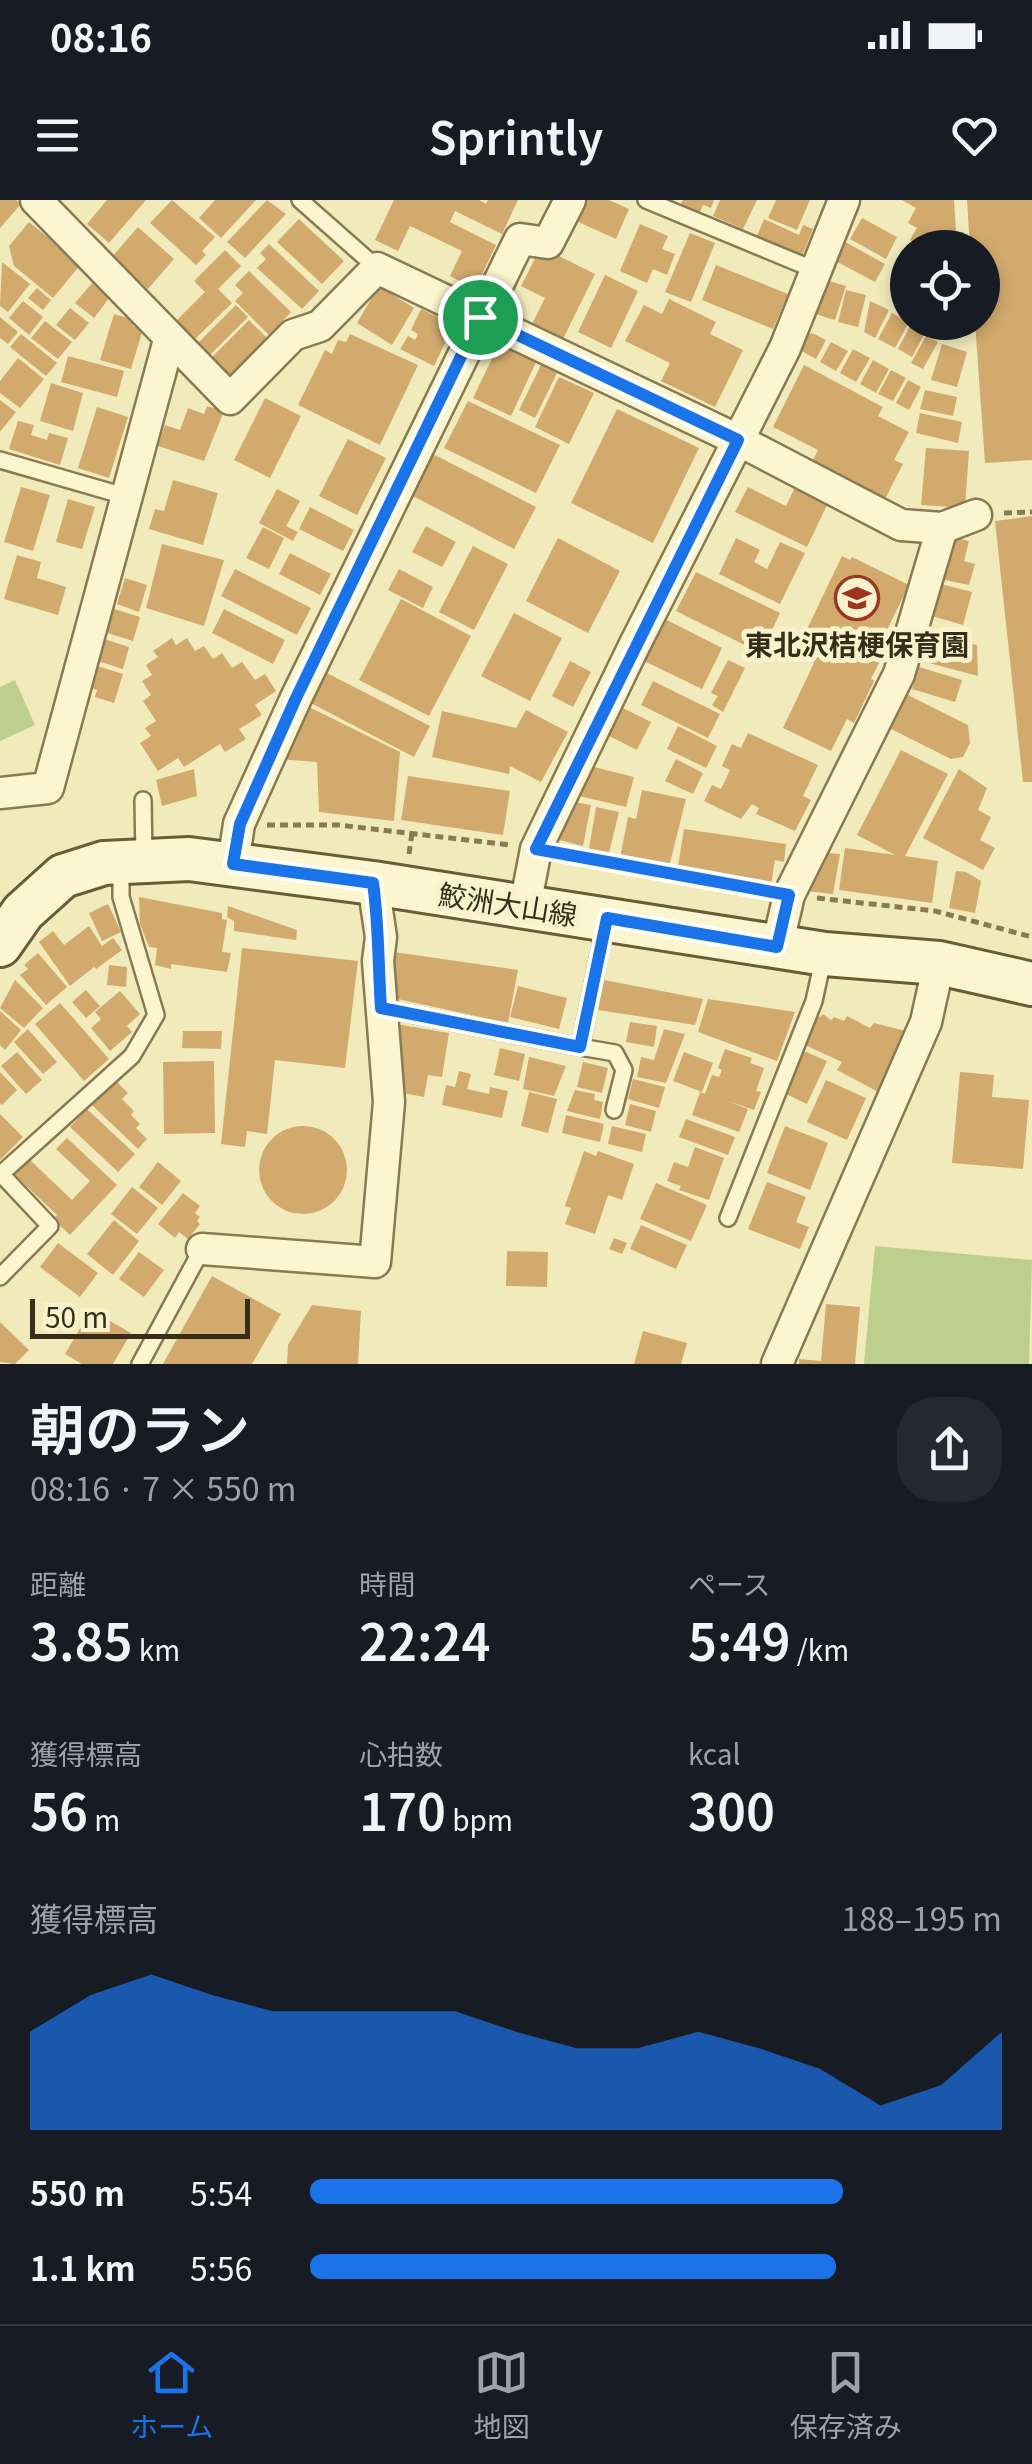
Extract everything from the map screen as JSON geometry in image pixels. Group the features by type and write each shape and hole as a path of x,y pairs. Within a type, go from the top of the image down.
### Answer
{"main road":[{"name":"鮫洲大山線","path":"8,919 63,876 91,865 190,859 236,844 373,883 824,954 939,963 1032,984"}],"street":[{"path":"36,200 230,400 293,334 320,326 376,268 738,440 901,525 942,528 976,515"},
{"path":"236,844 296,698 520,239 548,242 570,200"},
{"path":"525,906 536,849 785,348 844,200"},
{"path":"0,793 48,788 169,340"},
{"path":"777,947 789,895 899,674 942,528"},
{"path":"202,1249 376,1262 389,1102 378,961 380,937 373,883"},
{"path":"778,1364 926,1022 939,963"}],"lane":[{"path":"300,200 376,268"},
{"path":"646,200 815,270"},
{"path":"0,460 128,497"},
{"path":"0,1277 50,1226 1,1174 132,1056 156,1016 121,896 143,800"},
{"path":"580,1047 607,918"},
{"path":"728,1218 814,1002 824,954"},
{"path":"381,1008 615,1052 624,1070 614,1110"},
{"path":"140,1364 202,1249"}],"path":[{"path":"236,844 339,825 536,849 789,895 935,911 1032,936"}],"green space":[{"path":"15,680 35,725 0,741 0,687"},
{"path":"875,1246 1032,1260 1029,1364 864,1364"}],"building":[{"path":"0,200 21,204 0,228"},
{"path":"107,200 146,200 109,243 87,224"},
{"path":"172,200 215,237 196,265 150,223"},
{"path":"215,200 256,200 221,238 199,218"},
{"path":"267,200 286,214 245,258 227,242"},
{"path":"394,200 479,200 486,204 488,200 518,200 502,234 455,211 450,222 496,245 475,289 450,276 462,251 410,226 398,251 375,240"},
{"path":"585,200 609,200 629,209 616,239 576,221"},
{"path":"683,200 714,200 711,208 703,205 699,214 680,206"},
{"path":"720,200 757,200 743,229 713,216"},
{"path":"776,200 810,200 797,230 768,218"},
{"path":"902,200 954,200 956,230 916,230 908,223 916,208"},
{"path":"967,200 1032,200 1032,460 985,463 976,340 1000,340 1000,230 969,230"},
{"path":"862,218 890,233 890,251 886,259 850,239"},
{"path":"299,219 344,261 322,284 277,242"},
{"path":"764,219 799,235 803,225 813,229 802,256 757,236"},
{"path":"29,222 81,264 53,298 14,266 9,246"},
{"path":"640,224 668,236 662,249 675,254 667,275 653,269 647,283 620,271"},
{"path":"138,227 174,259 148,289 112,257"},
{"path":"690,233 715,243 691,302 665,292"},
{"path":"840,239 885,264 875,282 830,258"},
{"path":"269,244 319,291 302,309 257,268 266,259 260,253"},
{"path":"541,247 595,274 561,343 530,328 545,298 521,286"},
{"path":"225,250 241,266 218,289 232,303 193,341 174,323 205,292 194,281"},
{"path":"2,262 30,284 8,312 0,306"},
{"path":"716,265 788,294 773,329 702,300"},
{"path":"249,271 291,312 269,335 235,301 243,293 235,285"},
{"path":"605,275 638,291 611,348 578,332"},
{"path":"822,279 846,286 835,320 812,313"},
{"path":"92,283 110,297 94,318 75,303"},
{"path":"379,286 414,308 392,345 357,323"},
{"path":"37,288 51,300 43,310 28,298"},
{"path":"846,290 866,295 858,327 838,322"},
{"path":"669,299 716,322 710,334 743,350 715,407 661,381 670,363 625,341 644,305 662,314"},
{"path":"23,301 43,317 29,335 9,318"},
{"path":"870,301 889,310 875,338 864,332"},
{"path":"236,305 248,317 209,356 197,344"},
{"path":"70,308 89,323 75,340 56,325"},
{"path":"421,309 454,325 434,366 400,349 408,336 415,340 418,334 411,330"},
{"path":"114,314 135,320 133,326 143,329 131,369 100,360"},
{"path":"0,317 18,332 8,344 0,338"},
{"path":"890,317 890,340 899,340 895,348 878,339"},
{"path":"249,320 269,340 231,379 210,359"},
{"path":"45,321 72,342 58,359 31,338"},
{"path":"812,333 826,340 816,359 796,348 801,339"},
{"path":"21,334 57,363 46,376 10,347"},
{"path":"350,334 418,365 380,445 298,405 325,350 332,354 338,340 346,342"},
{"path":"903,340 921,340 912,357 898,349"},
{"path":"924,340 938,342 923,369 911,363"},
{"path":"500,342 537,360 511,416 473,398"},
{"path":"831,342 848,351 836,371 820,362"},
{"path":"942,344 967,352 957,387 931,380"},
{"path":"853,349 870,358 856,382 840,373"},
{"path":"68,356 124,371 117,397 61,382"},
{"path":"18,358 44,379 20,408 0,393 0,381"},
{"path":"873,360 889,369 876,393 860,384"},
{"path":"541,365 557,373 535,418 519,410"},
{"path":"804,365 883,407 878,416 909,432 894,460 903,464 885,499 812,462 818,450 773,427"},
{"path":"891,370 906,378 893,401 878,394"},
{"path":"559,377 594,393 569,444 535,427"},
{"path":"908,380 921,387 909,410 896,403"},
{"path":"51,383 83,393 73,431 40,421"},
{"path":"925,390 957,397 953,416 920,409"},
{"path":"265,398 301,416 270,478 234,460"},
{"path":"0,400 16,412 0,432"},
{"path":"468,401 560,445 536,493 444,448"},
{"path":"207,406 224,411 204,461 158,446 165,425 180,430 188,408 204,414"},
{"path":"97,407 128,417 109,478 78,468"},
{"path":"617,409 699,448 653,543 571,503"},
{"path":"920,413 962,422 958,443 916,433"},
{"path":"18,421 34,425 31,435 47,440 49,433 68,438 60,465 9,449"},
{"path":"348,439 386,458 357,515 319,496"},
{"path":"926,448 969,451 965,508 921,505"},
{"path":"433,454 536,507 514,549 411,495"},
{"path":"173,480 218,493 203,545 149,529 155,509 164,511"},
{"path":"21,487 50,495 33,551 4,542"},
{"path":"748,487 786,506 795,487 828,503 807,547 735,512"},
{"path":"277,489 300,501 286,526 298,532 293,541 259,523"},
{"path":"68,499 95,507 82,549 56,542"},
{"path":"310,507 354,530 343,551 299,529"},
{"path":"1032,516 1032,782 1023,782 995,521"},
{"path":"426,526 456,542 442,567 412,552"},
{"path":"263,527 284,538 269,569 246,558"},
{"path":"951,536 969,541 964,561 975,564 969,585 940,579"},
{"path":"558,538 620,571 588,633 526,601"},
{"path":"736,538 760,550 754,562 767,569 780,542 805,553 780,604 719,574"},
{"path":"162,544 224,560 204,626 146,608"},
{"path":"473,546 508,564 474,630 439,612"},
{"path":"290,553 331,574 320,595 279,574"},
{"path":"17,555 41,562 37,578 66,587 58,615 4,599"},
{"path":"842,556 850,560 852,557 909,585 880,644 887,647 871,679 874,681 854,723 847,719 831,751 783,728 814,663 795,654"},
{"path":"235,569 311,608 297,635 221,596"},
{"path":"399,569 433,587 423,608 388,590"},
{"path":"696,572 780,613 761,653 676,611"},
{"path":"125,578 147,585 139,612 117,604"},
{"path":"941,584 972,592 963,625 932,616"},
{"path":"401,599 471,636 429,716 359,680"},
{"path":"111,608 140,617 133,641 104,632"},
{"path":"224,609 285,640 273,664 212,633"},
{"path":"514,613 562,638 530,701 481,676"},
{"path":"663,618 722,648 702,689 642,660"},
{"path":"929,634 977,645 978,676 921,661"},
{"path":"98,637 129,647 123,669 91,659"},
{"path":"172,638 176,645 187,638 195,651 204,646 213,659 222,653 232,668 242,662 255,680 265,674 276,691 255,705 262,715 239,729 246,739 225,752 220,744 184,767 178,758 158,771 140,743 151,736 145,728 156,721 143,701 151,695 142,681 152,675 146,665 158,657 153,651"},
{"path":"728,660 745,668 723,712 712,705 718,696 711,693"},
{"path":"570,661 591,672 573,707 552,696"},
{"path":"94,665 123,674 114,703 95,697 97,690 87,687"},
{"path":"919,667 962,680 955,702 912,689"},
{"path":"321,670 430,726 414,757 305,700"},
{"path":"653,681 720,714 708,738 641,705"},
{"path":"904,693 968,725 970,743 963,757 951,759 887,727"},
{"path":"305,705 400,752 394,821 319,812 317,762 278,759"},
{"path":"623,708 651,722 637,750 609,736"},
{"path":"526,710 568,732 541,782 510,766 509,774 432,757 442,711 516,728"},
{"path":"678,726 717,746 706,768 667,749"},
{"path":"748,733 818,765 803,796 811,800 795,831 756,814 759,808 752,804 741,819 704,801 712,785 721,789 730,770 722,766 732,744 741,748"},
{"path":"901,750 948,774 905,856 938,861 932,903 839,890 845,848 895,855 857,835"},
{"path":"676,759 703,773 693,794 665,781"},
{"path":"586,765 634,777 626,807 579,796"},
{"path":"194,769 197,796 162,806 156,780"},
{"path":"959,769 987,788 978,810 991,817 980,840 995,848 983,870 923,838"},
{"path":"408,776 510,791 503,835 401,820"},
{"path":"642,790 686,799 669,867 620,858 628,817 636,819"},
{"path":"569,801 591,805 583,846 555,839"},
{"path":"596,807 619,812 609,853 589,849"},
{"path":"684,829 786,844 784,862 775,860 771,886 677,872"},
{"path":"827,853 840,854 833,894 806,891"},
{"path":"956,871 981,881 975,913 949,908"},
{"path":"139,897 222,913 222,919 227,920 222,952 231,953 227,972 155,965 157,948 149,947 140,924"},
{"path":"108,904 121,932 102,941 89,913"},
{"path":"228,906 297,930 296,940 234,931 234,921 227,917"},
{"path":"89,926 102,946 113,938 122,950 70,986 39,942 53,931 64,945"},
{"path":"242,948 358,961 345,1068 275,1060 267,1134 247,1131 245,1147 221,1144"},
{"path":"394,952 518,970 508,1023 393,998"},
{"path":"38,953 67,987 46,1005 20,975 28,969 24,965"},
{"path":"109,965 127,967 126,987 107,985"},
{"path":"15,980 43,1008 24,1028 0,1008"},
{"path":"604,980 703,999 695,1025 598,1010"},
{"path":"518,986 567,998 559,1029 510,1017"},
{"path":"86,990 100,1006 86,1018 72,1002"},
{"path":"120,991 140,1014 127,1026 132,1032 110,1051 91,1028 101,1019 95,1012"},
{"path":"708,999 795,1012 777,1061 698,1032"},
{"path":"60,1003 109,1059 84,1081 35,1024"},
{"path":"0,1011 21,1030 5,1050 0,1045"},
{"path":"817,1015 831,1020 834,1017 844,1021 847,1016 870,1028 874,1023 910,1032 882,1094 837,1070 842,1062 805,1045"},
{"path":"630,1022 657,1026 654,1047 626,1042"},
{"path":"396,1024 449,1033 442,1077 428,1075 424,1097 397,1092"},
{"path":"28,1029 57,1062 43,1074 14,1042"},
{"path":"664,1029 685,1034 666,1083 637,1077 641,1057 654,1060"},
{"path":"183,1031 222,1031 221,1049 182,1048"},
{"path":"500,1048 525,1054 519,1081 494,1075"},
{"path":"725,1049 752,1058 750,1063 764,1068 754,1110 725,1100 748,1109 739,1132 692,1115 700,1092 705,1094 712,1075 719,1077"},
{"path":"804,1051 827,1061 807,1104 786,1094"},
{"path":"17,1052 42,1080 26,1094 1,1066"},
{"path":"684,1052 713,1063 702,1092 673,1081"},
{"path":"529,1057 566,1066 554,1096 523,1089"},
{"path":"214,1061 215,1133 164,1134 163,1062"},
{"path":"583,1062 608,1068 602,1093 577,1087"},
{"path":"459,1071 471,1074 467,1089 489,1094 490,1087 508,1091 502,1118 442,1105 446,1085 455,1087"},
{"path":"0,1072 17,1090 2,1105 0,1103"},
{"path":"960,1072 994,1075 992,1097 1029,1100 1023,1169 952,1163"},
{"path":"633,1079 665,1087 659,1108 628,1099"},
{"path":"826,1080 866,1098 847,1140 807,1122"},
{"path":"116,1081 128,1093 122,1099 134,1111 131,1115 140,1124 136,1128 147,1139 138,1149 92,1105"},
{"path":"575,1090 595,1094 594,1100 603,1102 600,1119 567,1111"},
{"path":"529,1092 557,1099 548,1133 521,1126"},
{"path":"630,1104 656,1111 651,1132 625,1125"},
{"path":"87,1109 135,1154 118,1172 70,1127"},
{"path":"0,1114 23,1137 0,1160"},
{"path":"566,1115 604,1124 600,1142 562,1133"},
{"path":"686,1119 735,1137 728,1155 679,1137"},
{"path":"303,1126 328,1133 340,1145 347,1170 340,1195 328,1207 303,1214 278,1207 266,1195 259,1170 266,1145 278,1133"},
{"path":"612,1126 646,1134 642,1152 608,1144"},
{"path":"785,1126 828,1143 810,1190 767,1173"},
{"path":"67,1138 117,1185 70,1235 53,1219 57,1215 13,1173 27,1157 72,1200 90,1181 56,1149"},
{"path":"695,1147 724,1158 709,1200 679,1190 681,1186 667,1181 674,1162 688,1167"},
{"path":"584,1151 596,1156 598,1151 634,1164 622,1200 608,1195 595,1234 565,1224 571,1208 565,1206"},
{"path":"158,1162 181,1181 162,1205 139,1187"},
{"path":"767,1182 806,1197 796,1222 809,1227 800,1249 748,1229"},
{"path":"656,1183 707,1205 691,1241 640,1219"},
{"path":"132,1187 158,1208 137,1234 111,1214"},
{"path":"183,1193 200,1206 195,1213 200,1224 188,1239 179,1232 175,1238 158,1224"},
{"path":"114,1220 139,1241 113,1275 87,1254"},
{"path":"641,1225 687,1245 676,1269 630,1249"},
{"path":"614,1238 627,1243 622,1254 609,1249"},
{"path":"58,1243 98,1273 80,1297 40,1267"},
{"path":"507,1251 548,1252 547,1287 506,1286"},
{"path":"139,1252 164,1270 144,1297 119,1279"},
{"path":"212,1276 281,1314 252,1364 163,1364"},
{"path":"826,1304 860,1307 855,1364 799,1364 799,1359 821,1361"},
{"path":"312,1305 361,1311 358,1364 287,1364 288,1345"},
{"path":"91,1310 131,1333 113,1364 82,1364 65,1354"},
{"path":"0,1322 29,1350 15,1364 0,1362"},
{"path":"643,1331 687,1343 681,1364 634,1364"}],"place":[{"name":"東北沢桔梗保育園","path":"857,598"}],"route":[{"path":"480,317 738,440 536,849 789,895 777,947 607,918 580,1047 381,1008 380,937 373,883 233,864 240,824 296,698 480,317"}]}
